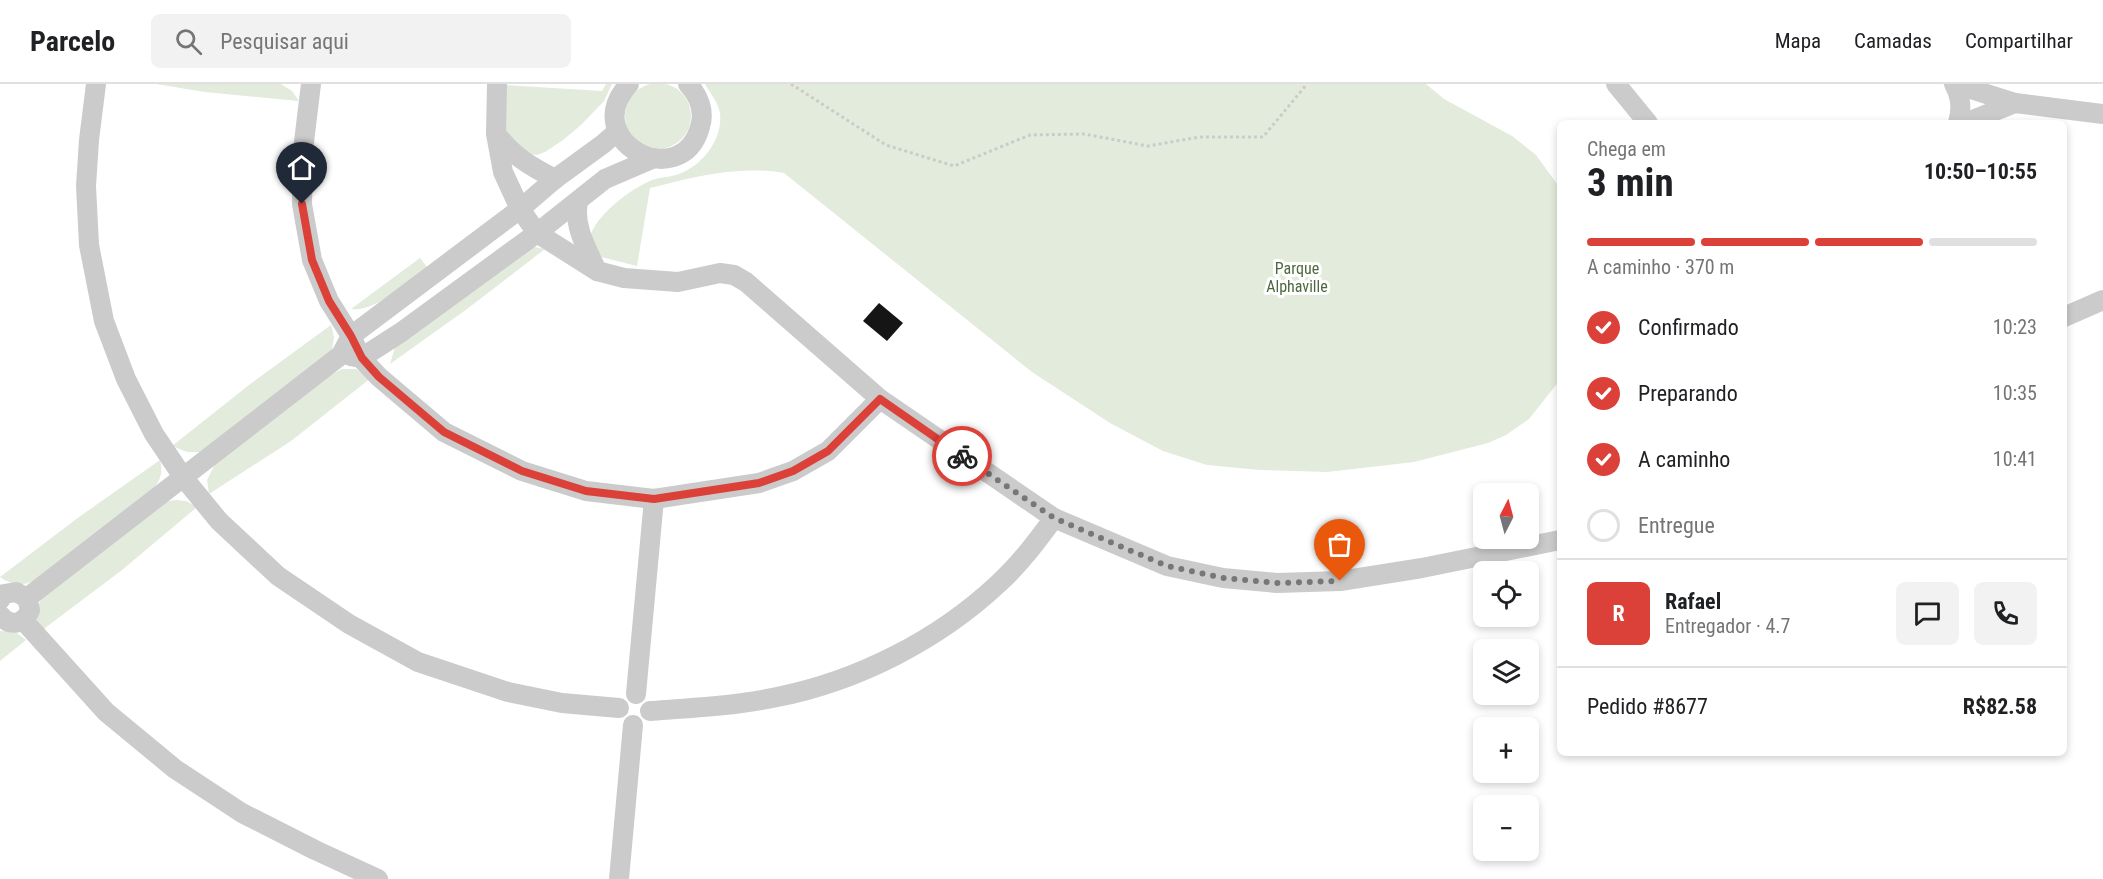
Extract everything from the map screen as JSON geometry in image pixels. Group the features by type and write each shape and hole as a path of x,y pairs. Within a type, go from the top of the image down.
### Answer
{"street":[{"path":"96,84 86,186 89,245 104,321 126,379 154,434 183,477 219,521 278,576 349,624 418,662 508,693 562,703 619,708"},
{"path":"311,84 303,150 302,204 312,260 329,301 362,358 379,377 444,432 522,471 586,491 654,499 759,483 793,471 828,451 880,399"},
{"path":"497,84 496,134 503,172 520,208 537,233 597,271 624,278 678,282 720,273 734,275 746,282 880,399 1054,518 1167,566 1223,578 1277,583 1340,581 1422,568 1557,538"},
{"path":"627,85 618,99 616,108 618,131 631,149 638,154 654,158 679,154 698,134 702,121 701,107 698,97 688,84"},
{"path":"1616,84 1646,120"},
{"path":"1954,84 2015,103 2103,114"},
{"path":"1954,84 1960,95 1959,120"},
{"path":"1972,120 2015,103"},
{"path":"27,598 341,355 351,336 618,131"},
{"path":"496,134 516,157 555,178"},
{"path":"341,355 362,358 537,233 605,179 654,158"},
{"path":"578,202 575,213 578,226 597,271"},
{"path":"2067,316 2103,300"},
{"path":"636,694 654,499"},
{"path":"650,711 705,708 777,698 834,682 895,655 952,622 998,584 1029,552 1054,518"},
{"path":"16,592 27,598 30,610 23,620 11,623 1,605 16,592"},
{"path":"23,620 106,712 175,769 242,813 378,879"},
{"path":"636,694 646,699 650,711 644,721 633,725 622,719 619,708 624,697 636,694"},
{"path":"619,879 633,725"}],"path":[{"path":"791,84 886,144 954,166 1030,135 1084,134 1148,146 1200,137 1263,137 1306,84"}],"green space":[{"path":"658,83 671,86 681,93 688,103 691,116 688,129 681,139 671,146 658,149 645,146 635,139 628,129 625,116 628,103 635,93 645,86"},
{"path":"156,84 281,84 292,91 299,101 205,92"},
{"path":"606,84 612,84 604,101 581,125 545,152 537,155 527,154 504,130 505,85 602,91"},
{"name":"Parque Alphaville","path":"705,84 1426,84 1444,99 1512,136 1536,155 1557,184 1557,384 1529,419 1506,435 1488,443 1414,462 1327,472 1260,470 1207,465 1163,451 1110,423 1032,372 784,173 733,171 699,176 650,188 637,266 601,257 590,238 606,212 644,184 688,170 710,150 720,123 716,101"},
{"path":"535,247 545,249 390,364 395,347 526,249"},
{"path":"420,258 427,267 401,288 371,306 351,309"},
{"path":"331,325 334,337 332,350 201,452 187,452 172,446 249,385"},
{"path":"342,369 356,369 371,378 291,441 209,494 207,480 215,464 329,376"},
{"path":"160,460 161,475 154,488 33,581 16,584 0,577 79,517"},
{"path":"167,501 186,501 197,507 122,570 41,631 36,614 43,596"},
{"path":"0,631 14,631 26,640 0,661"}],"building":[{"path":"879,303 903,323 887,341 863,321"}],"way so far":[{"path":"962,456 1054,518 1167,566 1223,578 1277,583 1340,581"}],"route":[{"path":"302,204 312,260 329,301 362,358 379,377 444,432 522,471 586,491 654,499 759,483 793,471 828,451 880,399 962,456"}]}
